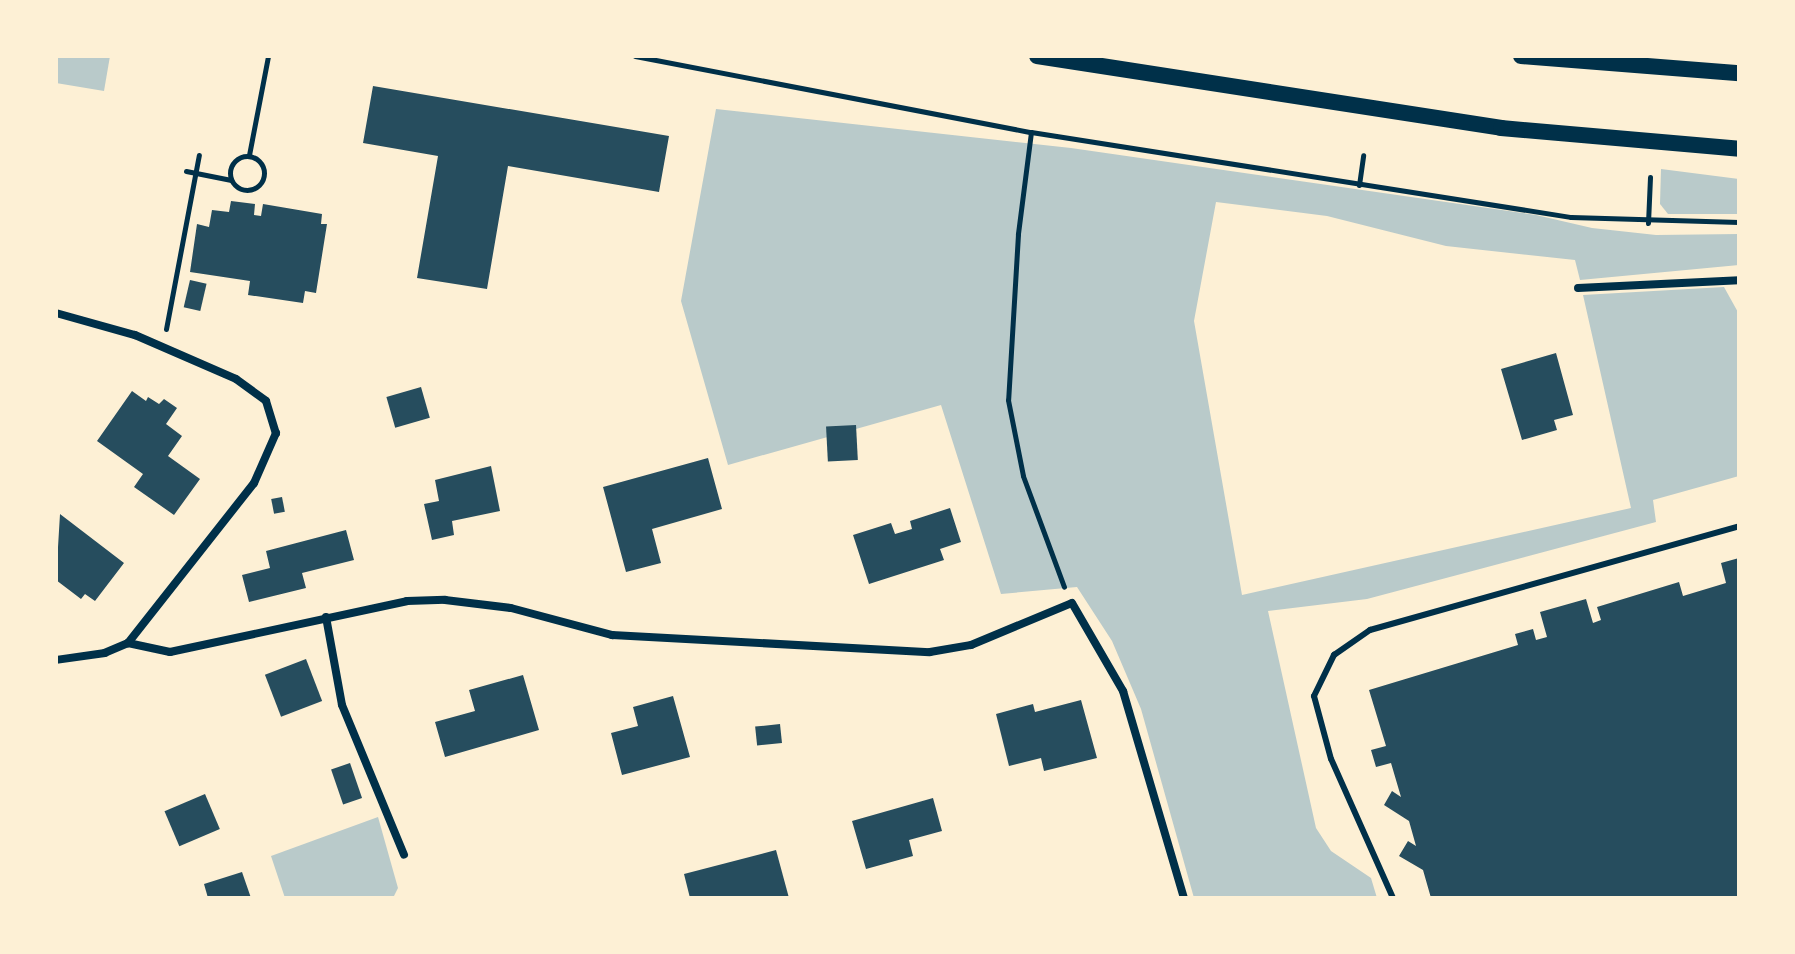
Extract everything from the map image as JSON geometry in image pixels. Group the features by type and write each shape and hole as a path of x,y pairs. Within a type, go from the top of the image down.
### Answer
{"main road":[{"path":"1037,56 1501,128 1739,149"},
{"path":"1521,56 1739,73"}],"street":[{"path":"1578,288 1739,280"},
{"path":"56,313 162,346 254,389 274,416 276,433 254,483 128,643 105,653 56,660"},
{"path":"128,643 170,652 326,617 445,600 511,608 612,635 897,653 971,645 1072,603 1123,691 1184,898"},
{"path":"326,617 342,705 404,855"}],"lane":[{"path":"1393,898 1331,759 1314,696 1334,655 1370,630 1739,526"}],"path":[{"path":"249,155 268,56"},
{"path":"635,56 1031,132 1571,217 1648,223 1739,222"},
{"path":"1031,132 1018,234 1008,400 1023,476 1072,603"},
{"path":"162,346 199,155"},
{"path":"231,180 233,163 249,155"},
{"path":"186,171 231,180 245,190 261,183 263,166 249,155"},
{"path":"1359,185 1363,155"},
{"path":"1648,223 1650,177"}],"shaded area":[{"path":"56,56 110,56 104,91 56,83"},
{"path":"716,109 1071,148 1536,215 1592,228 1656,235 1739,234 1739,265 1580,280 1575,260 1446,246 1327,216 1216,202 1194,321 1242,595 1631,508 1583,295 1724,287 1739,314 1739,476 1653,500 1656,522 1367,599 1268,611 1316,828 1331,851 1371,878 1377,898 1194,898 1141,709 1112,641 1077,587 1001,594 941,405 728,465 681,301"},
{"path":"1661,169 1739,179 1739,214 1668,214 1660,204"},
{"path":"378,817 398,888 393,898 285,898 271,856"}],"building":[{"path":"373,86 669,136 659,192 508,166 487,289 417,278 438,156 363,143"},
{"path":"231,201 255,204 254,215 261,216 263,204 322,214 321,224 327,224 316,293 305,291 303,303 248,295 250,281 190,272 197,224 209,227 212,210 229,212"},
{"path":"190,280 207,284 200,311 184,307"},
{"path":"1556,353 1573,415 1554,420 1557,430 1522,440 1501,369"},
{"path":"421,387 430,418 395,428 386,397"},
{"path":"132,391 146,401 148,397 159,404 164,399 177,408 166,424 182,436 168,456 200,479 174,515 134,487 143,474 97,441"},
{"path":"856,425 858,460 828,462 826,427"},
{"path":"708,458 722,509 652,529 661,563 626,572 603,487"},
{"path":"491,466 500,511 452,521 454,535 432,540 424,504 439,501 435,480"},
{"path":"282,497 285,512 274,514 271,499"},
{"path":"950,508 961,542 940,549 944,560 869,584 853,535 891,523 895,534 912,529 910,521"},
{"path":"60,514 124,563 95,601 85,594 81,599 56,580"},
{"path":"346,530 354,560 302,573 306,588 249,602 242,575 270,568 266,551"},
{"path":"1739,558 1739,898 1431,898 1423,870 1399,856 1408,841 1416,846 1409,821 1384,805 1392,791 1401,797 1391,763 1376,767 1371,750 1386,746 1369,690 1518,645 1515,634 1533,629 1536,640 1547,637 1540,612 1586,599 1593,623 1601,620 1597,607 1679,582 1683,596 1726,583 1721,563"},
{"path":"306,659 322,701 281,717 265,675"},
{"path":"523,675 539,730 445,757 435,722 475,711 469,690"},
{"path":"673,696 690,757 622,775 611,733 638,726 633,707"},
{"path":"1081,700 1097,758 1044,771 1041,758 1009,766 996,714 1033,704 1035,712"},
{"path":"780,724 782,743 757,746 755,727"},
{"path":"350,763 362,798 343,804 331,770"},
{"path":"205,794 220,829 179,846 164,811"},
{"path":"933,798 942,831 909,840 913,856 866,869 852,821"},
{"path":"776,850 789,898 690,898 684,874"},
{"path":"242,872 251,898 208,898 204,884"}]}
